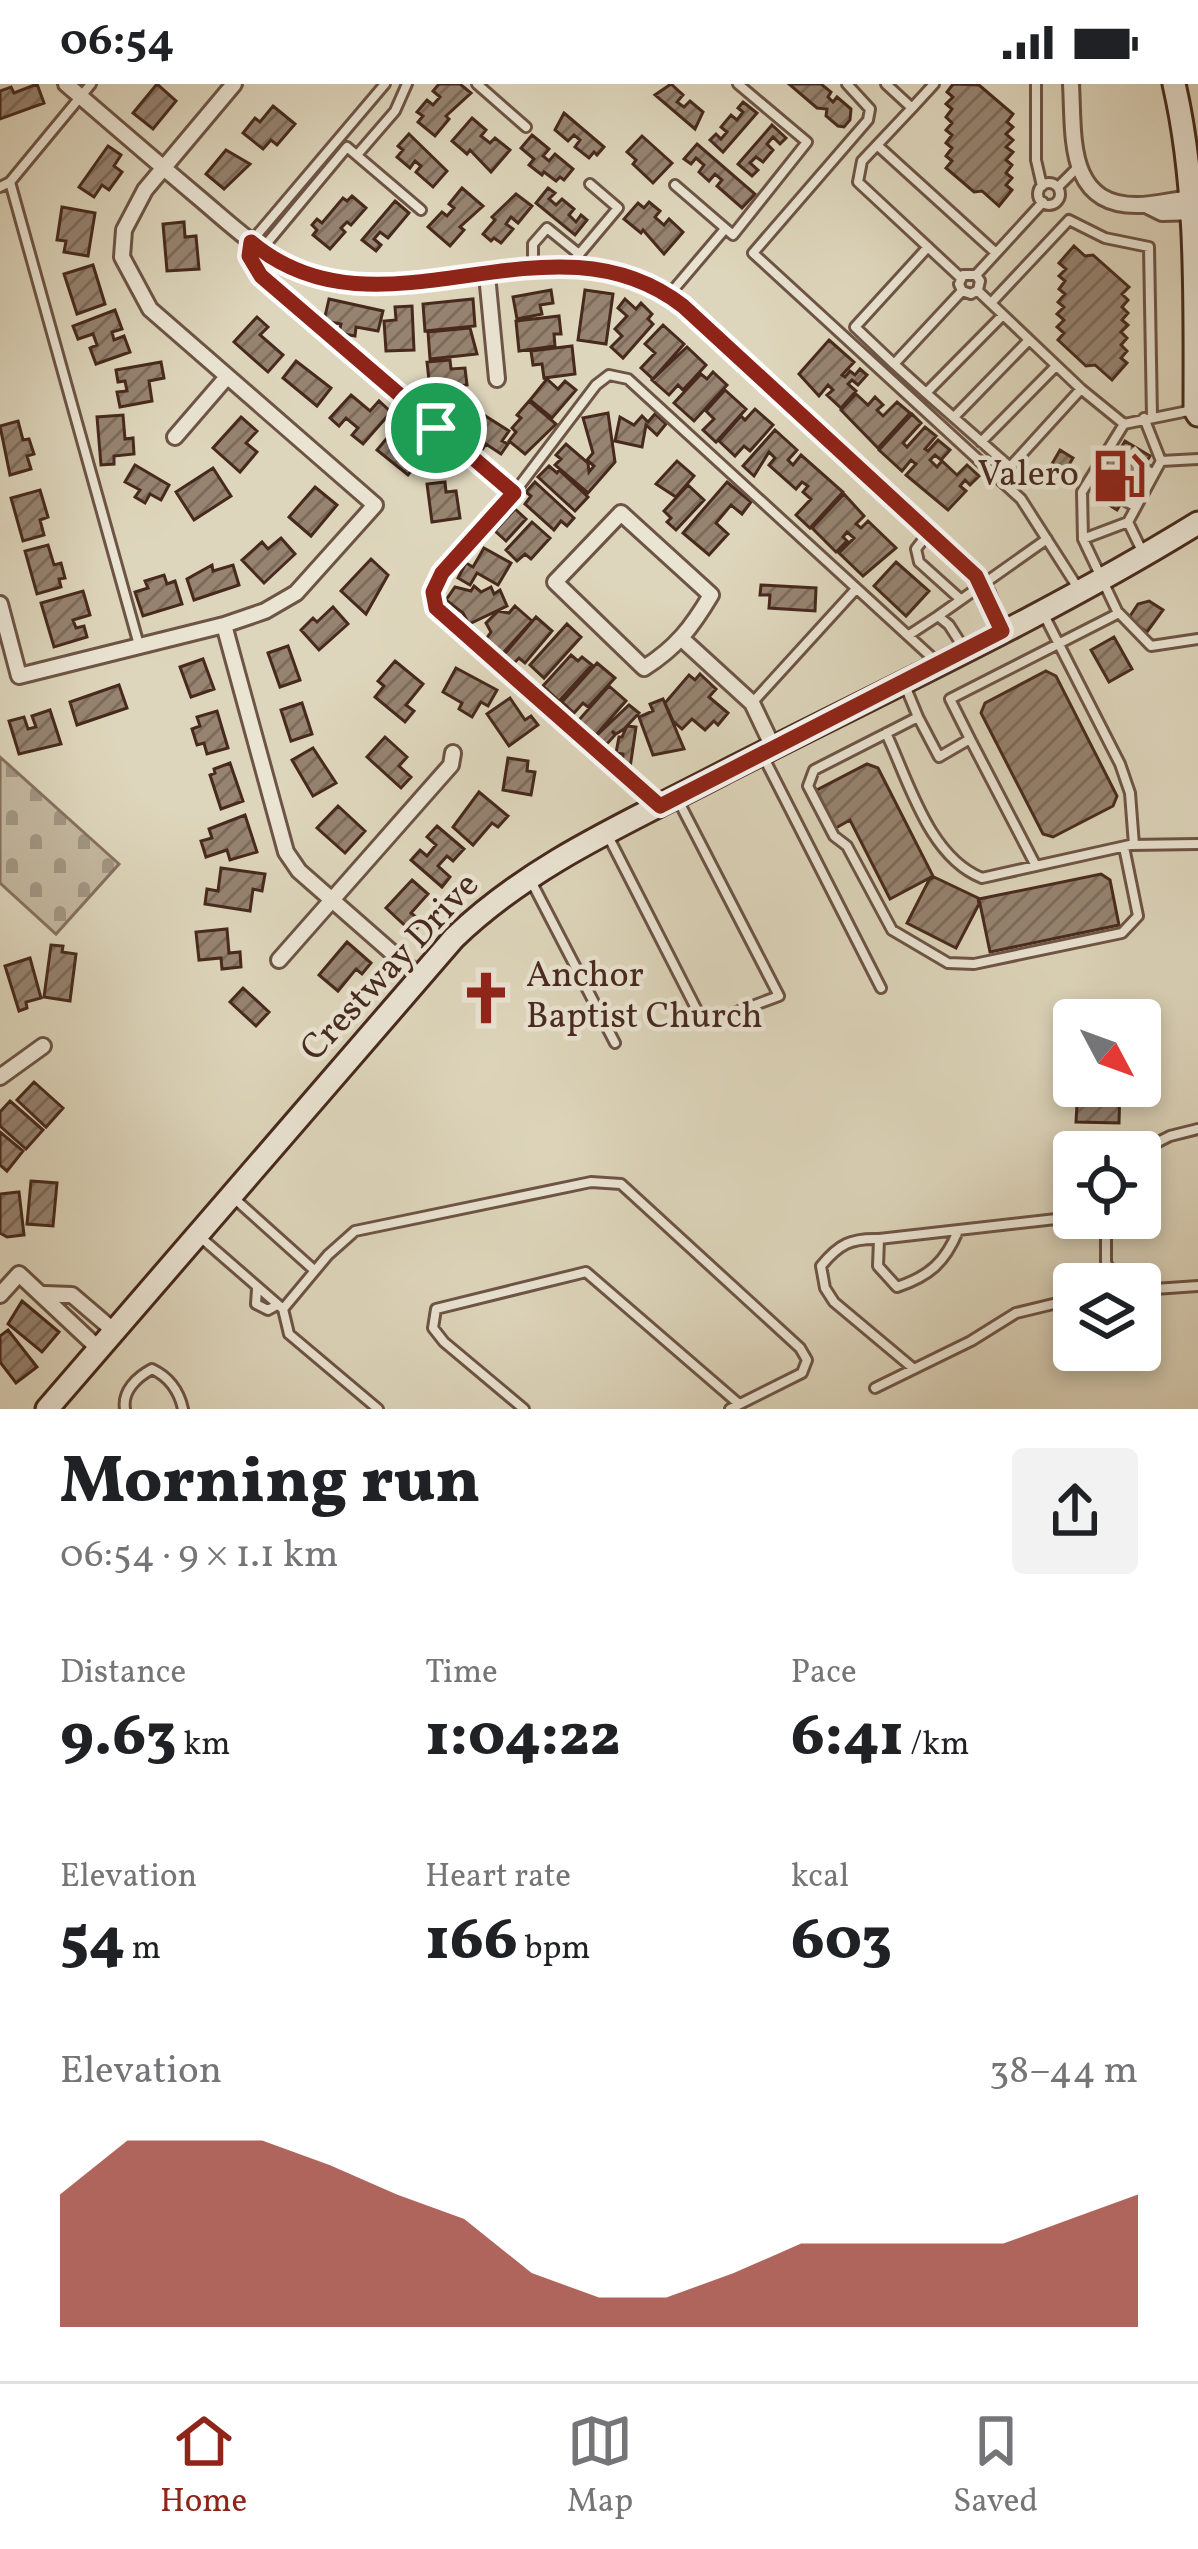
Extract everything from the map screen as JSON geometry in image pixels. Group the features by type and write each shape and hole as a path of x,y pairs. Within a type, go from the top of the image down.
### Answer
{"main road":[{"path":"1174,84 1192,163 1195,205 1196,412"},
{"name":"Crestway Drive","path":"46,1409 493,901 606,833 940,665 1198,523"}],"street":[{"path":"66,84 86,90 163,168 256,246 313,276 351,284 487,274 574,260 623,272 668,295 982,585 1002,631"},
{"path":"0,604 19,676 224,626 296,593 375,505 150,309 122,257 124,230 133,210 234,84"},
{"path":"1070,84 1077,168 1101,196 1117,203 1154,202 1180,186 1192,163"},
{"path":"1154,202 1162,213 1195,205"},
{"path":"487,274 497,379"},
{"path":"176,437 226,378"},
{"path":"620,513 710,595 682,639 644,668 555,582 620,513"},
{"path":"224,626 286,852 299,871 421,978"},
{"path":"682,639 752,703 767,750"},
{"path":"279,960 451,765 453,753"},
{"path":"0,1077 43,1046"},
{"path":"0,1295 19,1274 105,1339"},
{"path":"44,1294 72,1295 105,1339"}],"lane":[{"path":"385,84 249,256 261,276 514,493"},
{"path":"357,155 395,111 407,84"},
{"path":"477,84 526,127"},
{"path":"675,185 733,236 806,142 738,84"},
{"path":"847,84 870,109 868,120 753,254 1021,500 1079,590"},
{"path":"886,84 912,108"},
{"path":"894,364 962,291 961,278 858,182 862,161 934,84"},
{"path":"1033,86 1036,160 1042,186"},
{"path":"0,187 10,182 86,90"},
{"path":"877,145 996,253"},
{"path":"256,246 347,147 421,210"},
{"path":"1058,187 1077,168"},
{"path":"10,182 139,646"},
{"path":"1043,202 1038,193 1051,183 1060,193 1056,202"},
{"path":"533,269 532,244 547,228 574,260 618,208 590,184"},
{"path":"976,275 1043,202 1056,202"},
{"path":"1056,202 1070,220 1106,238 1149,247 1148,417 1161,461 1128,522 1083,538"},
{"path":"991,303 1070,220"},
{"path":"668,295 725,229"},
{"path":"928,247 855,327 894,364 1010,467 1081,389"},
{"path":"961,278 966,273 980,280 971,294 962,291"},
{"path":"977,290 1124,424"},
{"path":"926,393 1003,315"},
{"path":"955,417 1029,340"},
{"path":"981,442 1056,366"},
{"path":"606,833 704,1024 778,996 668,802 436,608 433,592 442,573 609,375 628,379 940,665"},
{"path":"1124,424 1196,412"},
{"path":"1124,424 1095,483 1082,492 1083,538 1118,614 1151,646 1198,639"},
{"path":"1161,461 1198,459"},
{"path":"1143,468 1154,474"},
{"path":"1124,500 1136,507"},
{"path":"1128,522 1144,555"},
{"path":"929,532 916,549 919,562 959,598"},
{"path":"909,634 1047,538"},
{"path":"752,703 856,589"},
{"path":"918,717 814,770 808,786 899,938 948,963 974,964 1122,933 1138,916 1129,846 1130,794 1120,764 1042,610"},
{"path":"1036,866 950,698 1118,614"},
{"path":"938,616 966,651"},
{"path":"903,681 939,757 970,739"},
{"path":"886,733 939,843 959,869 982,878 1129,846 1198,844"},
{"path":"767,750 881,988"},
{"path":"528,876 615,1043"},
{"path":"1161,1140 1198,1129"},
{"path":"280,1307 355,1232 591,1182 621,1184 800,1348 807,1360 802,1373 734,1407 586,1272 436,1309 433,1328 444,1342 524,1409"},
{"path":"231,1195 314,1270"},
{"path":"914,1369 834,1302 825,1288 821,1266 838,1245 1053,1220"},
{"path":"879,1239 878,1266 898,1287 919,1280 947,1258 958,1231"},
{"path":"197,1234 280,1307 289,1334 378,1409"},
{"path":"1161,1289 1198,1286"},
{"path":"875,1388 971,1341 1016,1312 1053,1303"},
{"path":"125,1409 127,1392 152,1369 164,1375 180,1396 183,1409"}],"green space":[{"path":"0,757 119,864 56,934 0,883"}],"building":[{"path":"37,84 44,103 0,119 0,91 11,87 14,93"},
{"path":"157,84 176,101 153,129 133,113"},
{"path":"439,84 460,84 471,93 446,116 449,119 435,136 418,122 423,116 417,112 427,100 433,105 440,97 433,91"},
{"path":"671,84 683,95 677,102 684,107 690,101 703,112 695,129 655,95"},
{"path":"789,84 821,84 831,92 828,97 833,102 837,97 851,109 850,120 838,126 826,116 827,109 817,108"},
{"path":"953,84 979,85 1013,114 1007,122 1013,127 1006,134 1013,140 1006,147 1013,152 1006,160 1012,165 1006,173 1012,178 1006,185 1012,190 999,206 946,168 952,161 946,156 952,135 946,130 952,123 946,117 952,109 946,104 953,97 947,92"},
{"path":"743,102 757,113 723,152 710,140 716,134 721,139 727,132 721,127 731,115 737,120"},
{"path":"273,106 295,124 277,145 271,140 263,149 243,133"},
{"path":"564,113 604,147 597,155 594,152 589,158 575,147 580,140 574,135 568,141 555,130"},
{"path":"472,118 486,130 481,136 490,143 495,138 510,150 491,172 470,150 467,154 452,141"},
{"path":"772,125 786,138 780,144 773,137 767,144 773,150 763,162 756,157 750,163 758,170 752,176 738,164"},
{"path":"409,134 447,171 433,187 416,172 421,166 415,161 410,168 397,157 403,150 398,146"},
{"path":"532,135 549,149 543,156 549,161 555,154 573,169 564,180 542,175 529,165 534,159 521,148"},
{"path":"642,136 672,163 653,183 627,152"},
{"path":"697,144 755,194 742,208 717,186 722,180 715,174 709,181 699,172 704,165 696,158 691,164 684,159"},
{"path":"108,146 121,155 114,166 122,172 109,190 102,185 94,197 79,187"},
{"path":"226,150 250,164 224,189 206,174"},
{"path":"462,188 483,206 460,227 464,230 450,246 428,227 442,212 447,216 454,208 449,204"},
{"path":"548,188 555,193 549,199 556,205 562,199 574,209 569,215 576,222 581,215 587,220 575,235 536,203"},
{"path":"516,194 532,206 518,223 511,217 506,224 513,229 501,243 491,241 483,234 495,220 492,217"},
{"path":"352,196 366,208 351,225 347,222 341,228 345,232 330,249 313,235 317,230 312,225 317,219 322,223 343,198 347,201"},
{"path":"395,201 409,213 388,238 380,232 374,239 381,245 376,251 362,240"},
{"path":"649,202 660,211 655,217 664,225 669,219 683,232 664,254 643,230 624,219 638,203 644,208"},
{"path":"62,207 95,213 88,256 64,252 66,241 57,240"},
{"path":"184,222 185,237 196,236 199,269 167,271 163,224"},
{"path":"1074,246 1085,256 1093,255 1129,287 1122,294 1128,300 1122,307 1128,313 1122,320 1128,325 1121,332 1127,338 1121,345 1127,351 1121,358 1127,363 1112,380 1095,365 1086,366 1058,340 1064,333 1057,327 1064,320 1057,314 1064,307 1058,302 1065,294 1059,289 1065,281 1059,276 1066,269 1059,263"},
{"path":"93,265 105,304 77,314 64,274"},
{"path":"551,290 553,303 540,305 542,314 517,319 513,297"},
{"path":"585,290 613,294 606,344 578,340"},
{"path":"329,299 383,311 378,331 356,327 355,336 339,333 341,324 324,321"},
{"path":"473,299 475,326 425,331 423,304"},
{"path":"625,299 636,309 641,303 652,314 648,319 653,324 623,358 611,347 622,336 615,329 627,316 618,308"},
{"path":"412,306 414,350 386,351 384,321 396,320 395,307"},
{"path":"115,310 122,329 112,332 114,340 124,336 130,352 96,364 90,348 97,345 93,334 78,339 73,326"},
{"path":"559,316 561,334 554,334 555,346 519,351 516,321"},
{"path":"257,317 268,327 260,335 283,355 268,372 234,342"},
{"path":"663,325 684,344 653,379 641,368 655,353 645,344"},
{"path":"470,328 477,354 430,359 428,332"},
{"path":"829,340 854,362 842,375 850,371 855,375 860,369 867,375 858,385 852,380 848,384 856,391 841,408 827,395 833,390 828,385 819,396 799,374"},
{"path":"572,346 575,374 544,378 542,364 533,365 531,351"},
{"path":"687,347 706,365 683,390 678,385 669,395 652,380"},
{"path":"450,360 451,369 465,368 467,385 430,389 427,362"},
{"path":"296,361 331,388 317,406 283,378"},
{"path":"161,362 164,378 149,381 152,401 120,407 117,392 127,391 125,381 118,382 116,370"},
{"path":"713,372 727,385 694,421 674,403 701,374 707,379"},
{"path":"547,379 558,389 565,381 576,390 552,418 530,400"},
{"path":"446,389 458,400 464,394 478,407 456,431 429,407"},
{"path":"725,390 746,409 716,442 703,430 714,419 706,411"},
{"path":"856,394 868,405 875,397 883,405 877,410 883,416 897,402 910,413 878,448 841,410"},
{"path":"351,395 370,411 379,401 391,412 363,444 352,435 358,428 346,418 339,426 330,418"},
{"path":"529,401 556,424 525,454 509,441 521,418 517,415"},
{"path":"755,409 773,425 750,451 744,446 735,456 719,441 741,416 745,420"},
{"path":"476,410 509,431 501,454 486,444 482,450 460,436"},
{"path":"608,413 615,462 588,493 555,465 561,459 556,455 566,444 588,463 589,472 594,466 587,460 593,453 583,418"},
{"path":"655,414 666,424 657,435 646,425 642,447 615,441 620,417 634,425 642,416 648,422"},
{"path":"912,414 921,423 903,443 907,447 925,427 936,436 925,449 938,440 950,450 941,460 935,455 930,460 937,467 942,461 957,475 967,465 979,476 970,485 965,480 960,486 966,491 948,510 906,475 916,464 911,460 902,471 879,450"},
{"path":"123,415 125,439 133,438 134,454 114,456 114,464 101,465 97,417"},
{"path":"241,417 257,431 246,443 257,452 240,472 213,448"},
{"path":"402,420 413,429 408,436 427,452 408,475 377,450"},
{"path":"18,421 23,440 29,439 34,454 27,456 31,469 10,475 0,426"},
{"path":"775,430 797,450 788,460 793,465 801,455 843,492 810,528 796,515 811,499 803,492 808,486 802,482 796,489 769,465 775,458 769,452 754,476 743,466"},
{"name":"Valero","path":"1125,441 1150,456 1117,510 1094,495 1104,478 1098,474"},
{"path":"1060,450 1073,458 1058,483 1045,476"},
{"path":"677,461 694,476 676,497 656,484"},
{"path":"135,465 169,485 161,500 150,494 145,503 135,497 140,490 125,482"},
{"path":"549,466 588,497 575,511 538,477"},
{"path":"213,468 231,496 194,520 176,492"},
{"path":"445,482 446,492 456,491 460,518 432,522 427,484"},
{"path":"535,482 574,518 567,526 561,521 554,530 525,504 531,496 526,492"},
{"path":"727,482 751,502 742,514 731,505 716,523 728,534 709,555 683,533"},
{"path":"688,485 704,500 676,530 664,511"},
{"path":"315,487 337,505 311,536 289,517"},
{"path":"40,490 48,517 40,520 44,535 23,541 11,498"},
{"path":"844,494 864,516 856,524 861,528 868,521 896,548 863,576 839,553 854,538 847,532 843,537 847,541 836,552 812,528"},
{"path":"515,509 526,519 506,541 495,531"},
{"path":"532,522 550,538 531,559 525,554 517,561 506,550"},
{"path":"281,538 295,554 264,583 242,560 262,542 268,549"},
{"path":"48,545 54,565 61,563 65,578 59,579 61,587 37,594 25,551"},
{"path":"484,548 511,563 498,585 477,573 470,585 458,578 466,563 473,567"},
{"path":"371,559 388,575 366,614 341,591"},
{"path":"896,562 929,591 906,616 874,586"},
{"path":"212,565 213,571 233,565 239,585 194,600 187,579"},
{"path":"164,575 167,584 175,581 182,604 143,616 135,592 148,588 145,581"},
{"path":"761,585 816,588 815,611 769,608 770,595 760,595"},
{"path":"474,586 481,592 491,587 494,594 500,590 507,606 469,624 446,600 455,587 471,591"},
{"path":"83,591 90,615 73,620 76,628 84,626 87,637 54,647 41,603"},
{"path":"1149,601 1163,610 1147,632 1128,619 1138,604"},
{"path":"515,606 532,621 502,654 486,639 491,632 486,623 498,611 509,613"},
{"path":"333,607 348,624 319,650 301,630"},
{"path":"536,617 552,631 525,663 519,658 514,663 504,655"},
{"path":"567,624 581,637 544,678 530,665"},
{"path":"1114,637 1132,669 1109,682 1091,650"},
{"path":"288,646 300,680 280,687 268,653"},
{"path":"571,655 592,665 559,701 543,686"},
{"path":"203,659 214,689 191,697 180,667"},
{"path":"395,661 423,684 406,705 414,711 405,722 375,697 384,686 378,681"},
{"path":"597,663 615,678 588,707 583,703 574,713 562,702"},
{"path":"456,668 497,690 488,706 481,702 472,717 459,709 462,703 443,692"},
{"path":"1046,671 1056,676 1117,796 1113,806 1053,837 1043,834 981,713 985,703"},
{"path":"700,674 716,689 709,697 728,713 718,725 714,721 705,730 692,719 682,729 665,703 689,675 695,680"},
{"path":"119,685 127,708 77,725 70,702"},
{"path":"609,686 626,701 595,736 578,721"},
{"path":"510,698 525,720 531,716 538,725 509,746 487,714"},
{"path":"663,699 684,749 653,755 639,717 653,711 650,704"},
{"path":"302,703 312,734 291,741 281,710"},
{"path":"629,705 639,713 624,729 616,734 612,731 615,735 605,746 595,737"},
{"path":"50,710 61,744 19,754 9,721 24,717 28,729 36,727 32,716"},
{"path":"217,711 228,748 207,754 204,743 197,745 192,729 200,726 197,717"},
{"path":"627,726 636,727 630,768 621,767 623,754 616,753"},
{"path":"385,737 407,757 399,766 411,777 401,788 367,757"},
{"path":"313,748 336,783 313,796 292,760"},
{"path":"508,758 528,761 527,771 535,772 531,795 503,790"},
{"path":"230,763 243,801 221,809 210,775"},
{"path":"867,764 878,768 933,876 890,899 850,820 834,829 815,791"},
{"path":"479,792 508,816 498,827 492,823 473,845 453,827"},
{"path":"338,806 365,831 345,853 317,828"},
{"path":"245,815 257,852 230,860 227,850 206,857 201,841 212,838 209,829"},
{"path":"437,826 464,849 453,861 447,856 438,866 450,877 442,887 411,860 420,850 427,856 436,845 427,837"},
{"path":"221,868 265,874 262,891 253,889 250,911 205,904 207,889 218,891"},
{"path":"1101,874 1110,880 1119,925 990,952 979,899"},
{"path":"934,877 978,898 956,948 907,923"},
{"path":"412,880 428,894 411,913 422,922 413,933 386,908"},
{"path":"227,929 229,953 240,952 241,967 222,969 221,958 199,960 196,932"},
{"path":"347,942 371,963 362,974 356,969 338,991 319,975"},
{"path":"51,945 76,954 70,1001 44,997"},
{"path":"30,958 41,998 26,1002 27,1008 19,1011 5,966"},
{"path":"243,988 269,1012 256,1026 230,1002"},
{"path":"34,1082 63,1108 46,1127 17,1100"},
{"path":"10,1101 43,1130 26,1149 0,1126 0,1112"},
{"path":"1077,1107 1119,1107 1119,1123 1076,1122"},
{"path":"0,1132 23,1151 7,1171 0,1165"},
{"path":"31,1181 57,1183 53,1226 27,1224"},
{"path":"19,1192 24,1235 7,1237 0,1233 0,1194"},
{"path":"22,1301 59,1332 42,1352 8,1324"},
{"path":"8,1330 37,1367 16,1383 0,1362 0,1336"}],"place":[{"name":"Valero","path":"1119,476"},
{"name":"Anchor Baptist Church","path":"486,998"}],"route":[{"path":"251,242 295,269 351,284 570,265 607,268 640,278 683,306 976,576 1002,631 660,806 436,608 433,592 442,573 514,493 436,428 261,276 249,256 251,242"}]}
